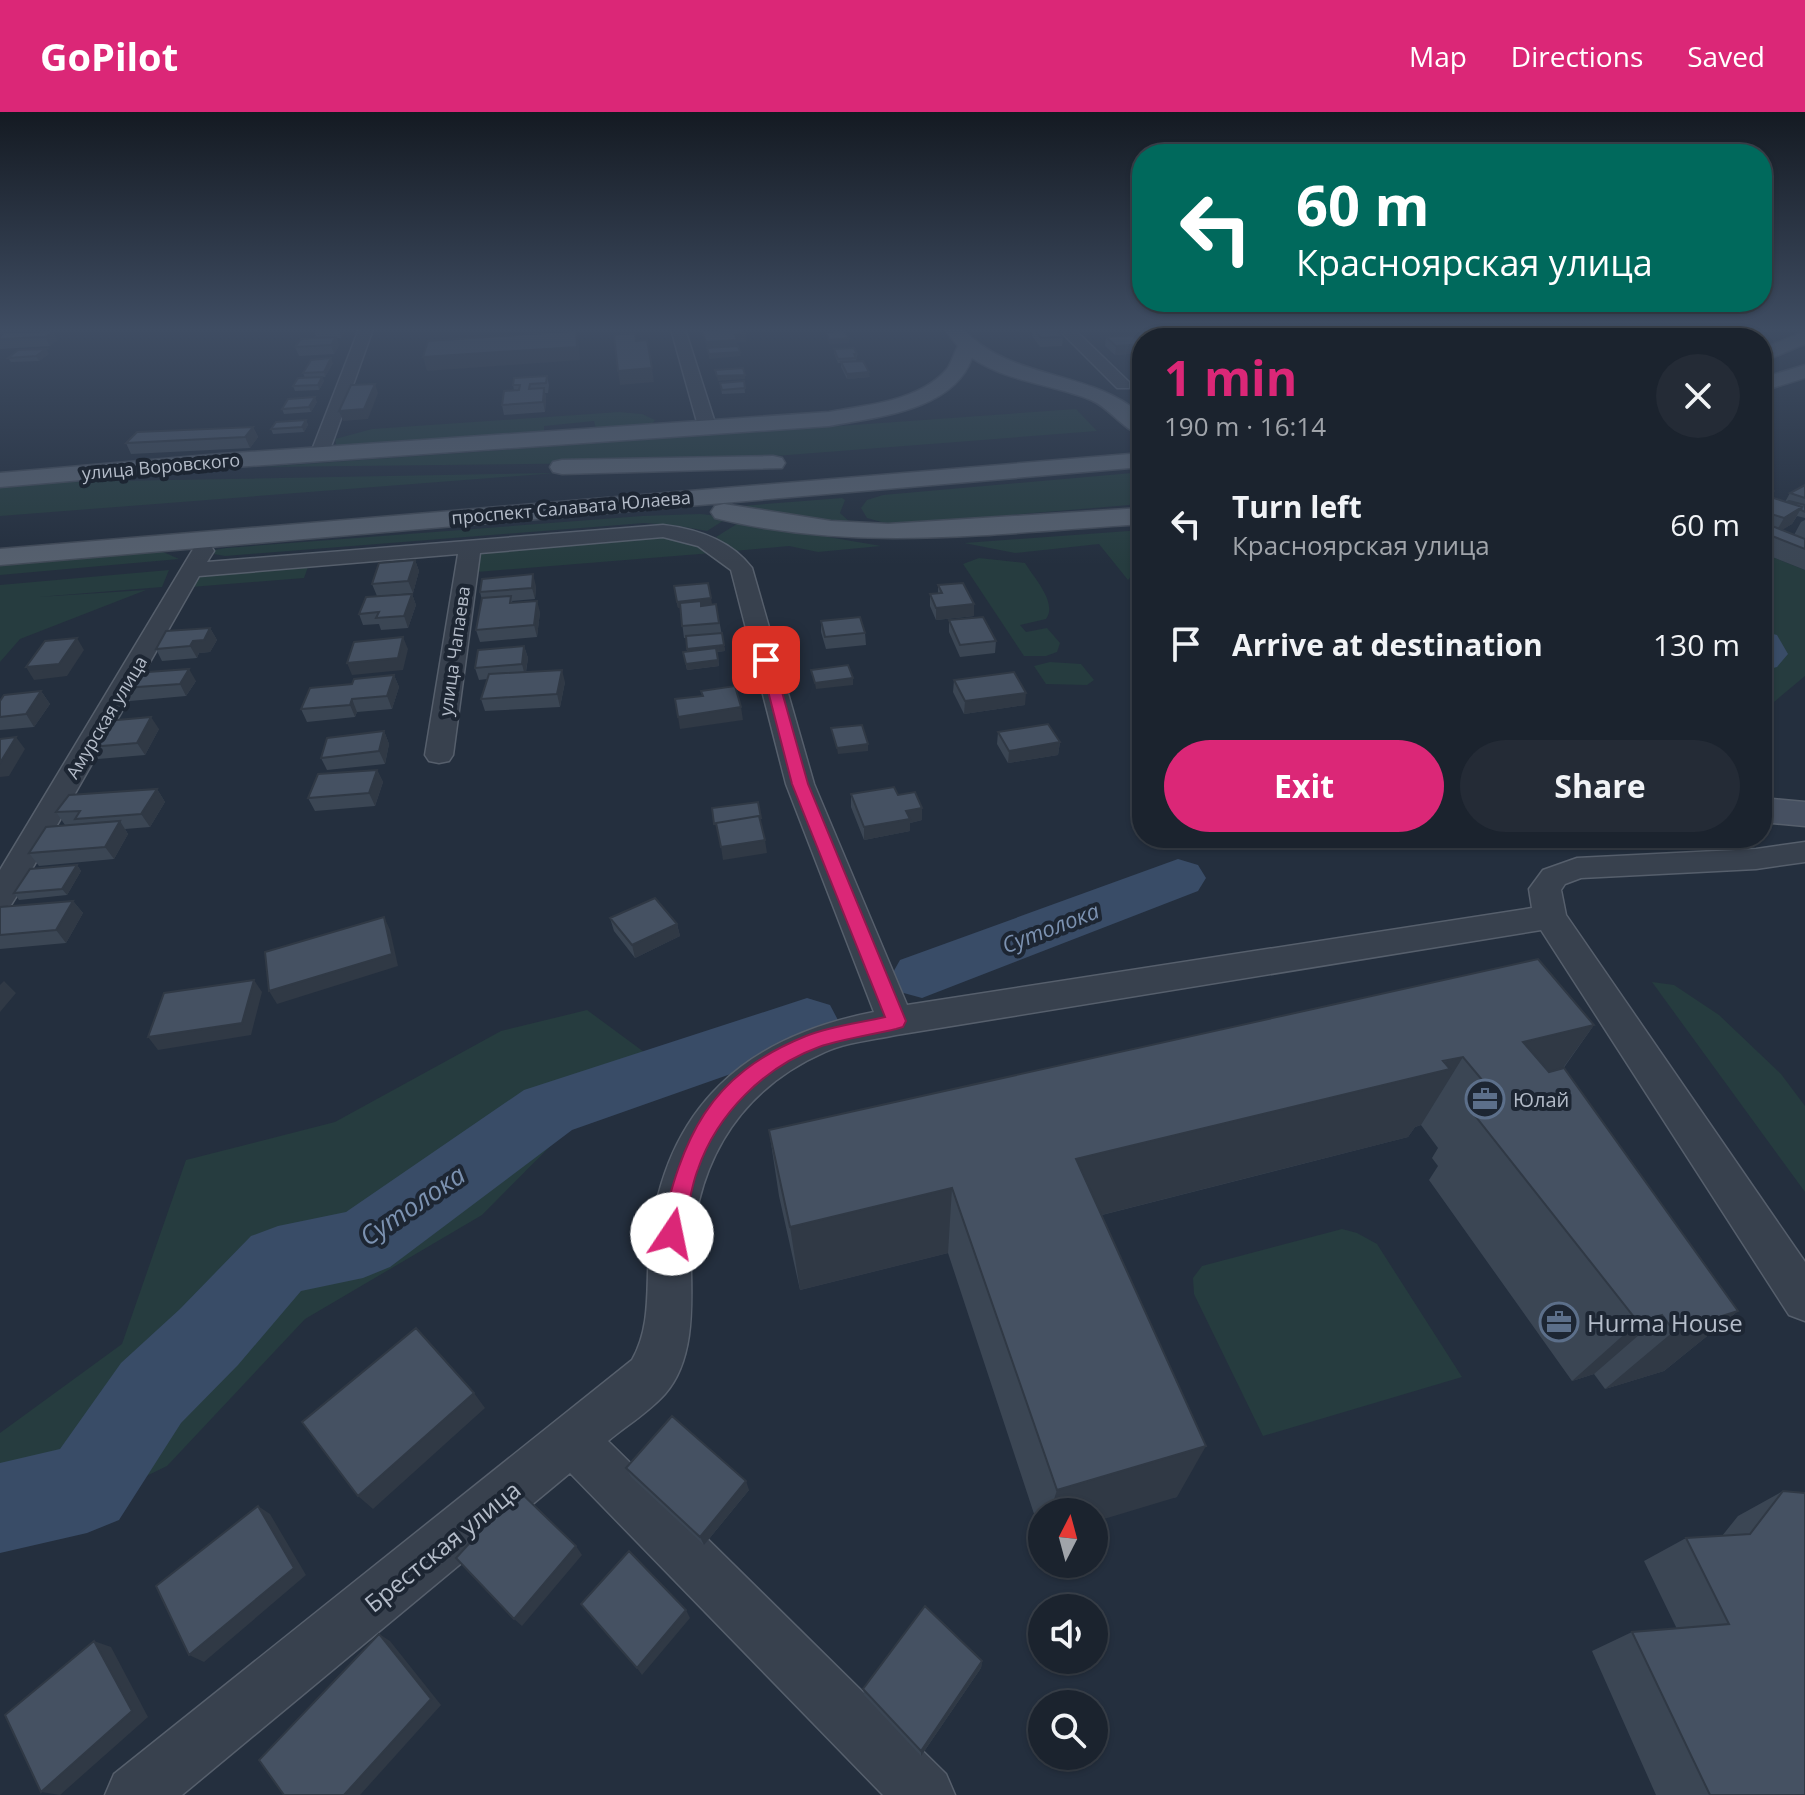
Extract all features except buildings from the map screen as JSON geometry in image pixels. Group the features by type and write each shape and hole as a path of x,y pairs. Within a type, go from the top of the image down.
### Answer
{"main road":[{"name":"улица Воровского","path":"7,479 708,429 829,419 878,408"},
{"path":"1096,439 1132,431"},
{"name":"проспект Салавата Юлаева","path":"0,557 1132,461"},
{"name":"проспект Салавата Юлаева","path":"541,475 797,463"},
{"path":"7,479 455,469"},
{"path":"906,479 863,493 853,507 860,518 868,523 917,531"},
{"path":"569,507 697,509 848,531 917,531 1132,517"},
{"path":"1772,811 1805,814"}],"street":[{"path":"319,455 337,408"},
{"path":"702,408 708,429"},
{"path":"193,570 663,531 700,537 724,551 741,568 800,784 896,1021"},
{"name":"Амурская улица","path":"0,897 212,537"},
{"name":"улица Чапаева","path":"439,755 470,547"},
{"path":"1805,852 1756,859 1577,868 1554,877 1545,889 1550,917 1805,1300"},
{"name":"Брестская улица","path":"135,1795 649,1377 663,1353 670,1331 669,1254 674,1215 686,1170 707,1126 738,1087 778,1058 815,1041 896,1021 1550,917"},
{"path":"572,1440 925,1795"}],"green space":[{"path":"1076,409 1097,431 698,462 263,467"},
{"path":"619,412 642,414 655,420 652,424 596,429 594,421 544,426 544,433 337,448 335,439 372,429"},
{"path":"556,473 0,516 0,483"},
{"path":"1132,473 1132,503 1129,505 892,525 867,518 861,508 867,500 883,495"},
{"path":"845,500 840,513 852,524 729,507"},
{"path":"700,514 729,517 707,531 644,523 225,556 214,554 215,550 226,548"},
{"path":"740,522 881,546 818,552 789,546 734,551 716,537"},
{"path":"1132,531 1132,575 1128,580 1099,544 1015,553 964,543"},
{"path":"663,534 700,541 712,553 477,572 475,550"},
{"path":"161,551 179,559 0,575 0,564"},
{"path":"439,555 308,567 304,578 191,587 199,571"},
{"path":"1772,557 1805,570 1805,676 1772,704"},
{"path":"979,558 1025,563 1047,598 1049,613 1046,619 1020,625 1026,632 1047,628 1060,643 1057,652 1046,656 1024,656 963,564"},
{"path":"169,570 162,587 38,597 146,590 20,639 0,662 0,585"},
{"path":"1050,662 1081,664 1094,680 1087,685 1046,684 1034,666"},
{"path":"1652,982 1674,985 1719,1015 1781,1074 1805,1106 1805,1192"},
{"path":"587,1010 644,1052 482,1215 305,1319 167,1466 0,1547 0,1433 122,1344 186,1160 335,1122 501,1031"},
{"path":"1342,1229 1377,1244 1462,1377 1263,1436 1194,1294 1193,1278 1202,1266"}],"waterway":[{"name":"Сутолока","path":"922,976 1178,878"},
{"name":"Сутолока","path":"0,1508 87,1488 151,1393 209,1337 278,1261 363,1243 548,1110 807,1022"}],"place":[{"name":"Юлай","path":"1485,1099"},
{"name":"Hurma House","path":"1559,1322"}],"route":[{"path":"672,1234 686,1170 707,1126 738,1087 778,1058 815,1041 896,1021 800,784 766,660"}]}
